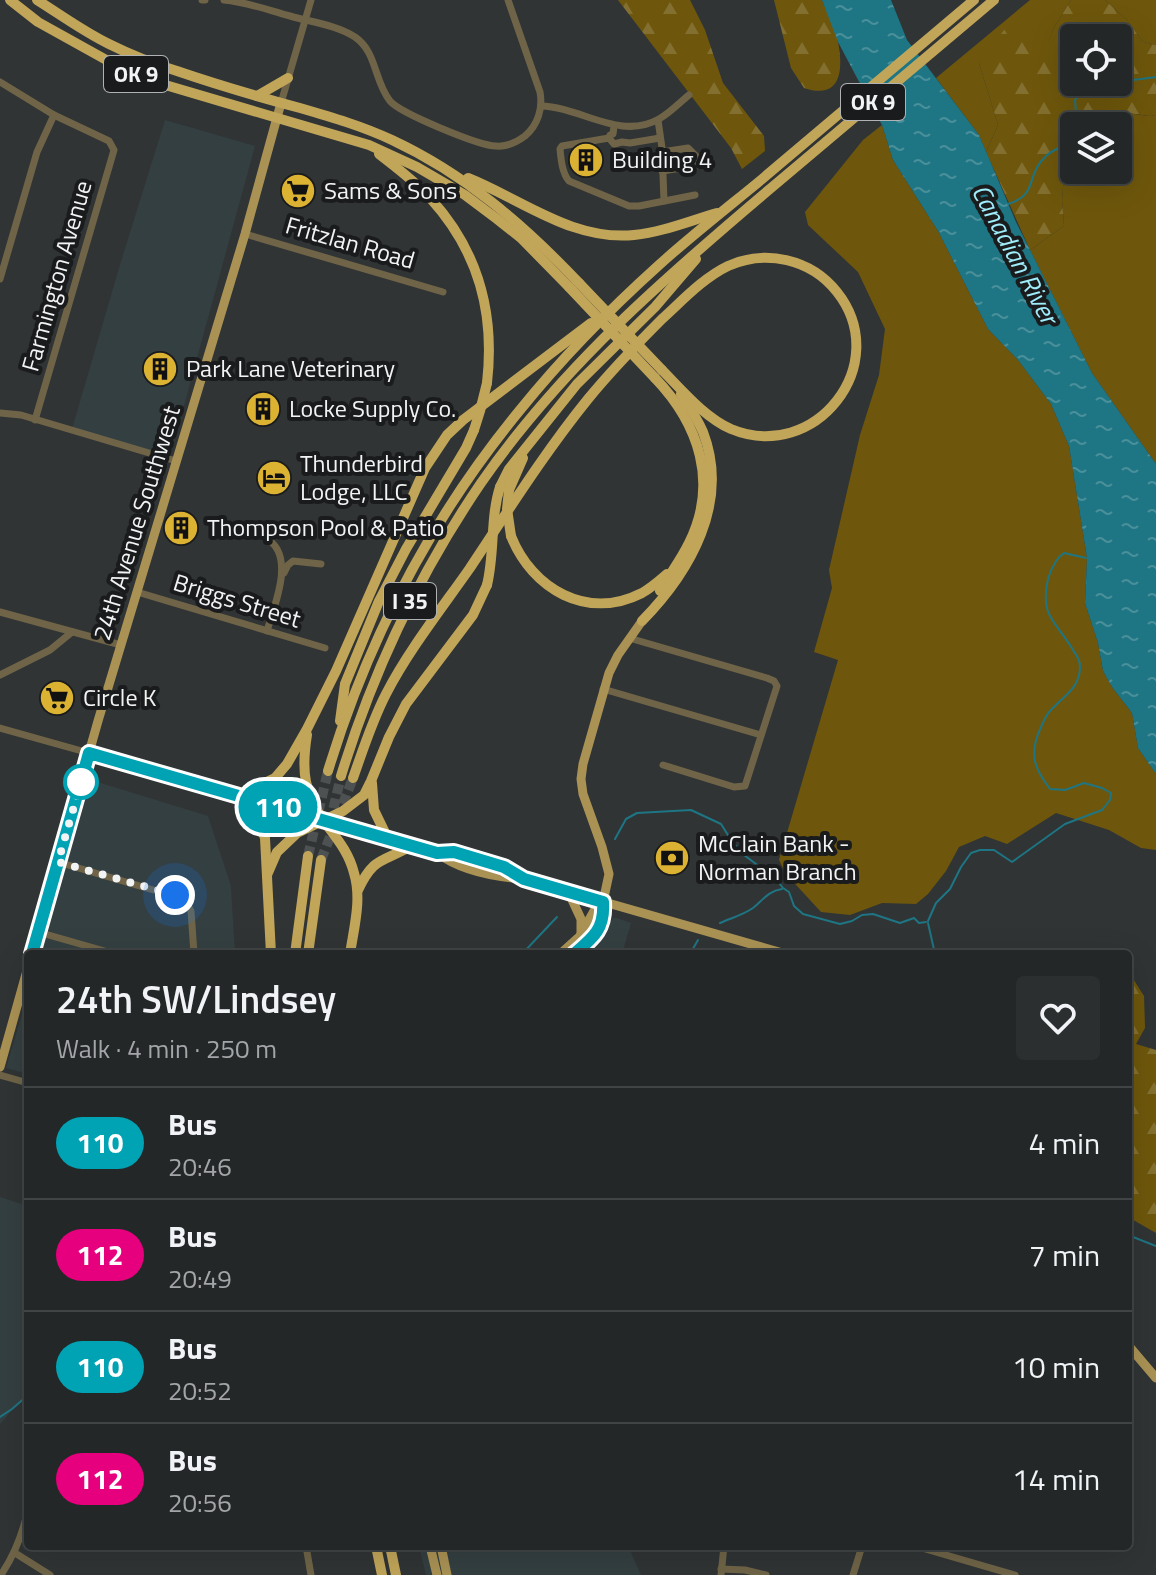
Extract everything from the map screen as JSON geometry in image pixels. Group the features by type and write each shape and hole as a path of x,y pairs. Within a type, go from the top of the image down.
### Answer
{"highway":[{"name":"OK 9","path":"10,0 38,22 119,67 162,84 369,145 417,167 465,195 521,238 574,285 658,374 691,426 703,471 702,502 696,528 673,569 649,589 628,599 606,603 583,601 552,589 535,576 522,560 511,536 505,488 524,457 558,407 586,374 655,307 719,232 994,0"},
{"name":"OK 9","path":"37,0 108,44 175,71 377,133 447,169 498,190 563,225 603,234 631,235 660,231 723,212 974,0"},
{"path":"257,96 288,78"},
{"path":"336,744 345,684 365,632 391,578 474,430 487,383 490,340 480,283 471,259 450,223 429,197 369,145"},
{"path":"447,169 513,218 551,254 574,285"},
{"name":"I 35","path":"328,771 364,669 392,607 454,499 520,409 574,348 660,264 723,212"},
{"name":"I 35","path":"658,374 730,428 769,436 795,431 826,414 848,383 856,352 854,324 838,293 821,275 791,260 775,258 752,258 724,268 677,305 614,368 558,437 400,670 347,777 361,713 397,628 427,569 482,482 535,413 583,359 661,281 719,232"},
{"path":"237,796 275,778 287,764 336,671 425,468 447,435 622,300"},
{"path":"642,621 694,552 705,527 712,489 710,460 696,417 681,394 658,374"},
{"path":"267,875 283,845 297,833 354,804 364,795 406,704 473,615 487,585 495,505 505,488"},
{"path":"642,621 673,569"},
{"path":"307,729 303,755 304,778 324,821 347,854 358,890 351,950"},
{"path":"371,781 374,810 388,839"},
{"path":"250,799 263,832 271,950"},
{"path":"358,890 367,872 376,863 411,846"},
{"path":"296,950 308,856"},
{"path":"309,950 321,860"},
{"path":"377,1550 382,1575"},
{"path":"391,1550 396,1575"}],"main road":[{"name":"24th Avenue Southwest","path":"33,950 281,103"},
{"path":"579,950 599,928 604,914 609,870 583,794 581,779 603,689 616,659 642,621"},
{"path":"89,753 437,853 450,864 499,877 524,879 772,950"},
{"path":"568,891 581,919 580,936"},
{"path":"564,950 580,936 594,911 603,902"},
{"path":"0,1067 24,981"},
{"path":"1132,1350 1156,1378"},
{"path":"431,1550 437,1575"},
{"path":"442,1550 447,1575"}],"street":[{"path":"224,0 354,36 371,56 381,86 400,110 479,143 500,146 521,139 535,123 541,106 537,84 508,0"},
{"path":"281,103 311,0"},
{"path":"0,82 54,115 37,152 0,279"},
{"path":"541,106 568,109 612,125 634,126 655,121 689,95"},
{"name":"Farmington Avenue","path":"35,420 114,150 105,139 54,115"},
{"path":"655,121 662,152 664,201"},
{"path":"612,125 608,133 614,144 660,136"},
{"path":"610,137 562,146 565,177 578,186 629,206 695,195"},
{"path":"662,152 688,148 701,161 701,165 662,171"},
{"name":"Fritzlan Road","path":"245,234 443,292"},
{"path":"0,413 15,414 176,461"},
{"path":"269,540 278,550 283,575"},
{"path":"267,631 288,565 293,561 321,564"},
{"name":"Briggs Street","path":"137,592 325,648"},
{"path":"0,612 121,645"},
{"path":"0,675 55,648 72,632"},
{"path":"629,638 774,681 777,688 747,781 742,788 663,765"},
{"path":"603,689 761,735"},
{"path":"0,728 89,753"},
{"path":"58,862 181,897 187,902 192,915 194,950"},
{"path":"38,932 101,950"},
{"path":"0,1075 24,1082"},
{"path":"1,1575 15,1553 24,1528"},
{"path":"307,1550 311,1575"},
{"path":"724,1550 721,1572 745,1570 766,1575"},
{"path":"853,1575 861,1550"},
{"path":"929,1550 1015,1575"},
{"path":"15,1553 50,1575"}],"shaded area":[{"path":"165,120 255,146 170,457 72,429"},
{"path":"91,780 208,816 231,886 235,950 41,950"},
{"path":"612,918 631,923 623,950 590,950 605,936"},
{"path":"24,1007 24,1073 6,1068"},
{"path":"0,1197 24,1205 24,1397 0,1424"},
{"path":"420,1550 630,1550 641,1575 426,1575"}],"green space":[{"path":"618,0 690,0 705,30 723,83 764,136 765,151 742,169 731,148"},
{"path":"774,0 822,0 840,53 839,73 832,87 816,91 804,88 791,68"},
{"path":"1030,0 1071,0 1053,29 1048,45 979,63 998,125 986,152 979,135 936,78"},
{"path":"1071,0 1105,0 1130,24 1060,24 1060,96 1132,96 1132,27 1143,42 1156,45 1156,115 1107,110 1060,112 1060,184 1063,184 1064,226 1030,250 986,152 998,125 979,63 1004,30 1033,31 1048,44 1053,29"},
{"path":"1105,0 1156,0 1156,45 1143,42 1127,20"},
{"path":"1132,114 1156,115 1156,464 1092,373 1030,250 1064,226 1063,184 1132,184"},
{"path":"882,125 893,160 938,231 988,329 1018,360 1051,404 1069,446 1087,558 1085,603 1103,671 1132,713 1138,748 1156,774 1156,850 1141,848 1109,830 1056,813 1007,844 985,836 959,847 946,871 916,904 882,903 850,915 821,912 786,874 779,860 838,660 814,652 832,588 829,570 860,435 879,375 885,329 858,272 808,225 805,212 863,140"},
{"path":"1132,977 1144,996 1145,1028 1136,1044 1156,1050 1156,1233 1132,1219"}],"water":[{"name":"Canadian River","path":"822,0 891,0 907,40 979,135 1016,222 1092,373 1156,464 1156,774 1138,748 1132,713 1103,671 1085,603 1087,558 1069,446 1051,404 1018,360 988,329 938,231 893,160 882,125 838,42"}],"waterway":[{"path":"1132,80 1156,77"},
{"path":"1076,112 1075,100 1078,96"},
{"name":"Canadian River","path":"1008,204 1024,195 1040,163 1060,147"},
{"path":"928,921 936,903 950,889 971,853 994,850 1012,862 1065,824 1102,810 1110,800 1111,793 1084,783 1065,790 1050,789 1040,774 1034,752 1045,718 1074,687 1080,667 1077,656 1048,611 1048,579 1054,564 1064,553 1086,558"},
{"path":"615,839 626,819 637,813 691,810 721,824 744,855 789,892 794,906 803,914 840,924 873,914 900,923 914,918 919,923 926,922"},
{"path":"720,923 749,910 769,894 782,889"},
{"path":"526,950 557,917"},
{"path":"928,923 934,950"},
{"path":"692,950 698,940"},
{"path":"1132,1237 1156,1246"},
{"path":"0,1417 24,1398"}],"tunnel":[{"path":"308,856 328,771"},
{"path":"330,823 341,776"},
{"path":"321,860 353,778"}],"bus line":[{"name":"110","path":"33,950 89,753 437,853 454,852 504,867 524,879 603,902 604,914 599,928 579,950"}],"place":[{"name":"Building 4","path":"586,160"},
{"name":"Sams & Sons","path":"298,191"},
{"name":"Park Lane Veterinary","path":"160,369"},
{"name":"Locke Supply Co.","path":"263,409"},
{"name":"Thunderbird Lodge, LLC","path":"274,478"},
{"name":"Thompson Pool & Patio","path":"181,528"},
{"name":"Circle K","path":"57,698"},
{"name":"McClain Bank - Norman Branch","path":"672,858"}],"route":[{"path":"81,782 58,862 175,895"}]}
